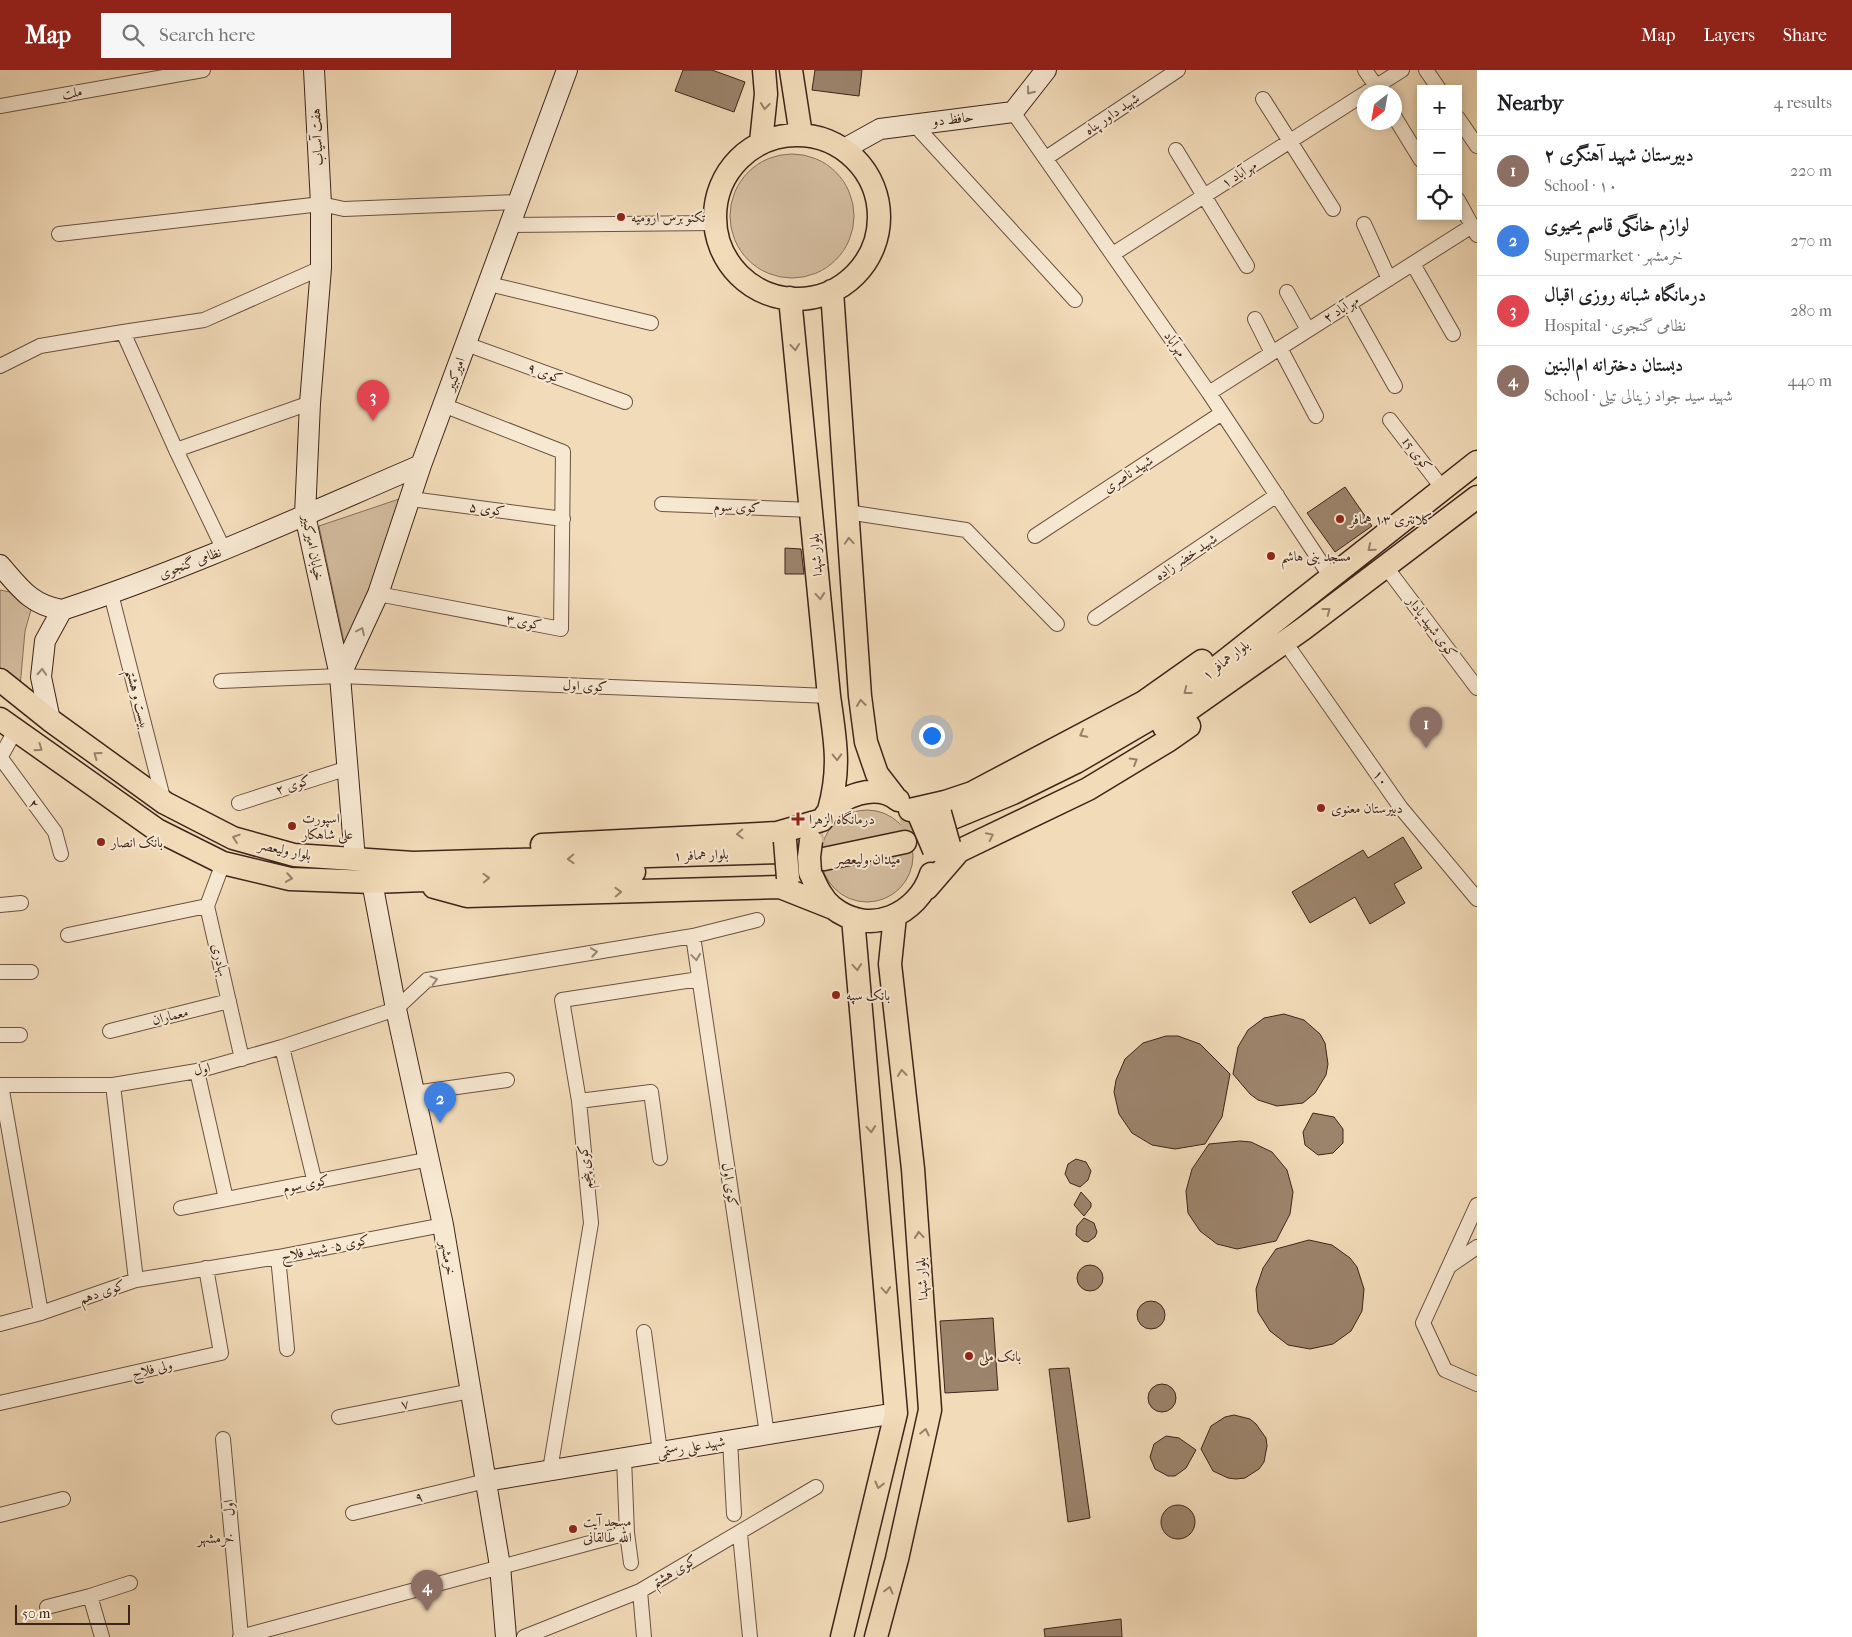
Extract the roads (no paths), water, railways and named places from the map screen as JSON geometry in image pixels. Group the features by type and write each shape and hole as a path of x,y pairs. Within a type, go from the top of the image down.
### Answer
{"main road":[{"path":"761,142 766,94 764,70"},
{"path":"791,70 801,135"},
{"path":"788,135 801,135 824,139 844,149 860,164 871,182 878,202 879,224 874,245 864,264 850,280 832,291 811,297 790,298 769,294 750,284 734,270 723,252 715,223 715,210 719,189 729,170 743,154 761,142 788,135"},
{"path":"825,815 818,854 820,894 843,913 874,921 895,916 913,905 926,888 933,867 930,825 877,774 866,742 847,512 832,291"},
{"name":"بلوار شهدا","path":"790,298 829,696 838,758 835,788 825,815"},
{"name":"بلوار همافر ۱","path":"930,825 1013,792 1076,762 1155,716 1288,611 1332,579 1477,462"},
{"name":"بلوار همافر ۱","path":"818,854 1017,803 1082,772 1164,727 1475,504"},
{"path":"413,872 467,896 783,859 825,815 857,794 870,791 930,825 1088,788 1169,740 1292,652 1303,629"},
{"name":"بلوار ولیعصر","path":"0,680 50,720 165,803 233,838 294,855 355,860 413,872"},
{"name":"بلوار ولیعصر","path":"8,725 157,830 223,863 290,879 372,882 413,872 620,865"},
{"path":"413,872 466,849 783,859 843,913 896,1413 842,1637"},
{"name":"بلوار همافر ۱","path":"620,865 783,859"},
{"name":"بلوار شهدا","path":"876,1637 897,1559 930,1410 914,1178 890,964 895,916"},
{"path":"862,1554 897,1559"}],"street":[{"name":"ملت","path":"0,106 203,70"},
{"name":"هفت آسیاب","path":"314,70 320,204"},
{"name":"امیرکبیر","path":"340,676 378,594 421,466 567,70"},
{"path":"1013,112 1046,70"},
{"name":"شهید داور پناه","path":"1046,158 1178,70"},
{"path":"1364,70 1370,85"},
{"name":"مهرآباد ۱","path":"1381,85 1402,70"},
{"path":"1426,70 1436,85"},
{"path":"1263,99 1333,209"},
{"name":"مهرآباد ۱","path":"1113,254 1357,100"},
{"name":"حافظ دو","path":"844,149 880,129 1013,112"},
{"name":"مهرآباد","path":"1013,112 1222,412 1332,579"},
{"path":"914,124 1075,300"},
{"path":"1462,124 1477,146"},
{"path":"1402,129 1417,153"},
{"path":"1176,150 1247,266"},
{"path":"59,234 320,204 344,208 519,202"},
{"name":"خیابان امیرکبیر","path":"320,204 321,268 310,404 305,515 340,676 355,860"},
{"path":"1462,207 1475,231"},
{"path":"510,226 715,223"},
{"path":"1364,224 1389,279"},
{"name":"مهرآباد ۲","path":"1209,393 1413,264 1475,231"},
{"path":"1413,264 1453,334"},
{"path":"0,366 40,346 204,320 321,268"},
{"path":"488,284 651,322"},
{"path":"1287,292 1308,330"},
{"path":"1349,304 1396,386"},
{"path":"1254,319 1316,416"},
{"path":"123,332 176,450 224,550"},
{"name":"کوی ۹","path":"466,344 625,402"},
{"path":"176,450 310,404"},
{"path":"444,405 563,452 563,519"},
{"name":"شهید ناصری","path":"1034,536 1222,412"},
{"name":"کوی 15","path":"1390,420 1443,489"},
{"name":"نظامی گنجوی","path":"62,610 111,594 224,550 421,466"},
{"name":"شهید خضر زاده","path":"1095,618 1277,495"},
{"name":"کوی ۵","path":"411,499 563,519"},
{"name":"کوی سوم","path":"662,504 812,510"},
{"path":"847,512 966,530 1058,624"},
{"name":"کوی ۳","path":"378,594 561,629 563,519"},
{"path":"0,565 23,592 44,607 62,610 45,641 41,677 50,720"},
{"name":"کوی شهید پادار","path":"1386,567 1477,688"},
{"name":"بیست و هشتم","path":"111,594 165,803"},
{"name":"۱۰","path":"1292,652 1402,808 1477,899"},
{"name":"کوی اول","path":"221,681 340,676 829,696"},
{"path":"0,758 8,725"},
{"name":"۲","path":"0,758 55,832 61,854"},
{"name":"کوی ۲","path":"239,803 348,768"},
{"path":"68,935 207,906 223,863"},
{"name":"خرمشهر","path":"372,882 396,1009 443,1225 500,1566 506,1637"},
{"path":"0,905 21,903"},
{"name":"بهادری","path":"207,906 242,1059"},
{"path":"396,1009 427,980 693,936 757,920"},
{"name":"کوی اول","path":"693,936 767,1434"},
{"path":"0,972 31,972"},
{"name":"کوی پنجم","path":"550,1470 591,1223 579,1101 562,1000 699,979"},
{"name":"معماران","path":"110,1032 230,1001"},
{"name":"اول","path":"1,1085 113,1085 196,1071 282,1047 396,1009"},
{"path":"0,1036 20,1035"},
{"path":"282,1047 315,1183"},
{"path":"196,1071 226,1199"},
{"path":"414,1093 507,1080"},
{"path":"1,1085 41,1313"},
{"path":"113,1085 136,1280"},
{"path":"579,1101 651,1092 660,1158"},
{"name":"کوی سوم","path":"182,1208 430,1159"},
{"path":"1477,1205 1423,1323 1445,1370 1477,1384"},
{"name":"کوی ۵- شهید فلاح","path":"206,1268 278,1257 443,1225"},
{"path":"1450,1265 1477,1247"},
{"path":"278,1257 287,1349"},
{"name":"کوی دهم","path":"0,1324 41,1313 136,1280 206,1268"},
{"name":"ولی فلاح","path":"0,1403 221,1353 206,1268"},
{"path":"644,1332 660,1452"},
{"name":"۷","path":"339,1417 471,1391"},
{"name":"شهید علی رستمی","path":"486,1481 896,1413"},
{"name":"اول","path":"223,1439 240,1637"},
{"path":"730,1440 734,1514"},
{"path":"624,1458 627,1533 631,1563"},
{"name":"۹","path":"353,1512 486,1481"},
{"name":"کوی هشتم","path":"524,1637 640,1591 740,1534 816,1487"},
{"path":"0,1515 63,1499"},
{"path":"240,1637 627,1533"},
{"path":"740,1534 750,1637"},
{"path":"48,1607 130,1583"},
{"path":"640,1591 644,1637"},
{"path":"90,1596 102,1637"}],"tunnel":[{"path":"901,827 942,820"},
{"path":"782,852 825,843"}],"place":[{"name":"تکنو برس ارومیه","path":"621,217"},
{"name":"درمانگاه شبانه روزی اقبال","path":"373,421"},
{"name":"کلانتری ۱۳ همافر","path":"1340,519"},
{"name":"مسجد بنی هاشم","path":"1271,556"},
{"name":"دبیرستان شهید آهنگری ۲","path":"1426,748"},
{"name":"دبیرستان معنوی","path":"1321,808"},
{"name":"درمانگاه الزهرا","path":"798,819"},
{"name":"اسپورت علی شاهکار","path":"292,826"},
{"name":"بانک انصار","path":"101,842"},
{"name":"بانک سپه","path":"836,995"},
{"name":"لوازم خانگی قاسم یحیوی","path":"440,1123"},
{"name":"بانک ملی","path":"969,1356"},
{"name":"مسجد آیت الله طالقانی","path":"573,1529"},
{"name":"دبستان دخترانه ام‌البنین","path":"427,1611"}],"district":[{"name":"میدان ولیعصر","path":"868,859"},
{"name":"خرمشهر","path":"216,1538"}]}
